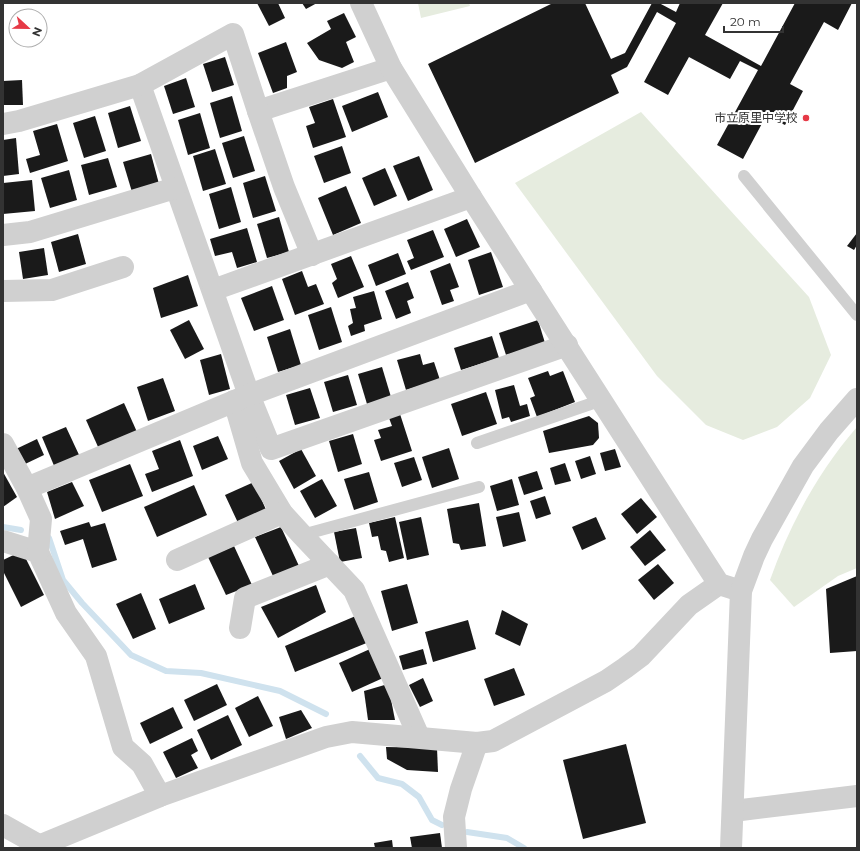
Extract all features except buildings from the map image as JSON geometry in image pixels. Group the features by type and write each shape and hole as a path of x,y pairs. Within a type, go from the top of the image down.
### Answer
{"street":[{"path":"361,3 391,68 471,197 719,584 741,591"},
{"path":"3,124 19,121 140,85 233,34 284,187 312,255"},
{"path":"258,111 391,68"},
{"path":"140,85 213,290 242,398 252,462 282,513 354,590 419,737"},
{"path":"3,236 30,232 176,188"},
{"path":"213,290 471,197"},
{"path":"3,291 52,290 123,267"},
{"path":"27,488 242,398 531,290"},
{"path":"242,398 271,449 567,345"},
{"path":"731,848 741,591 762,539 802,466 829,431 857,399"},
{"path":"3,444 27,488 41,519 38,552 66,613 96,656 123,747 142,764 160,796"},
{"path":"177,560 282,513"},
{"path":"3,541 38,552"},
{"path":"240,628 245,598 330,564"},
{"path":"3,825 39,847 160,796 326,737 352,732 478,743 493,741 592,688 625,668 641,656 689,605 719,584"},
{"path":"456,848 454,817 461,789 478,743"},
{"path":"733,811 857,796"}],"lane":[{"path":"744,176 857,315"},
{"path":"477,443 602,400"},
{"path":"302,535 479,487"}],"shaded area":[{"path":"418,3 469,3 470,6 421,18"},
{"path":"641,112 809,297 831,355 810,398 777,427 743,440 706,425 657,376 515,183"},
{"path":"857,427 857,568 838,576 794,607 770,580 778,559 806,499 830,462"}],"waterway":[{"path":"3,527 21,530"},
{"path":"49,538 63,580 82,603 131,655 166,671 201,673 280,691 326,714"},
{"path":"360,756 378,778 402,784 419,797 432,820 442,825"},
{"path":"467,832 507,838 524,848"}],"place":[{"name":"市立原里中学校","path":"806,118"}]}
